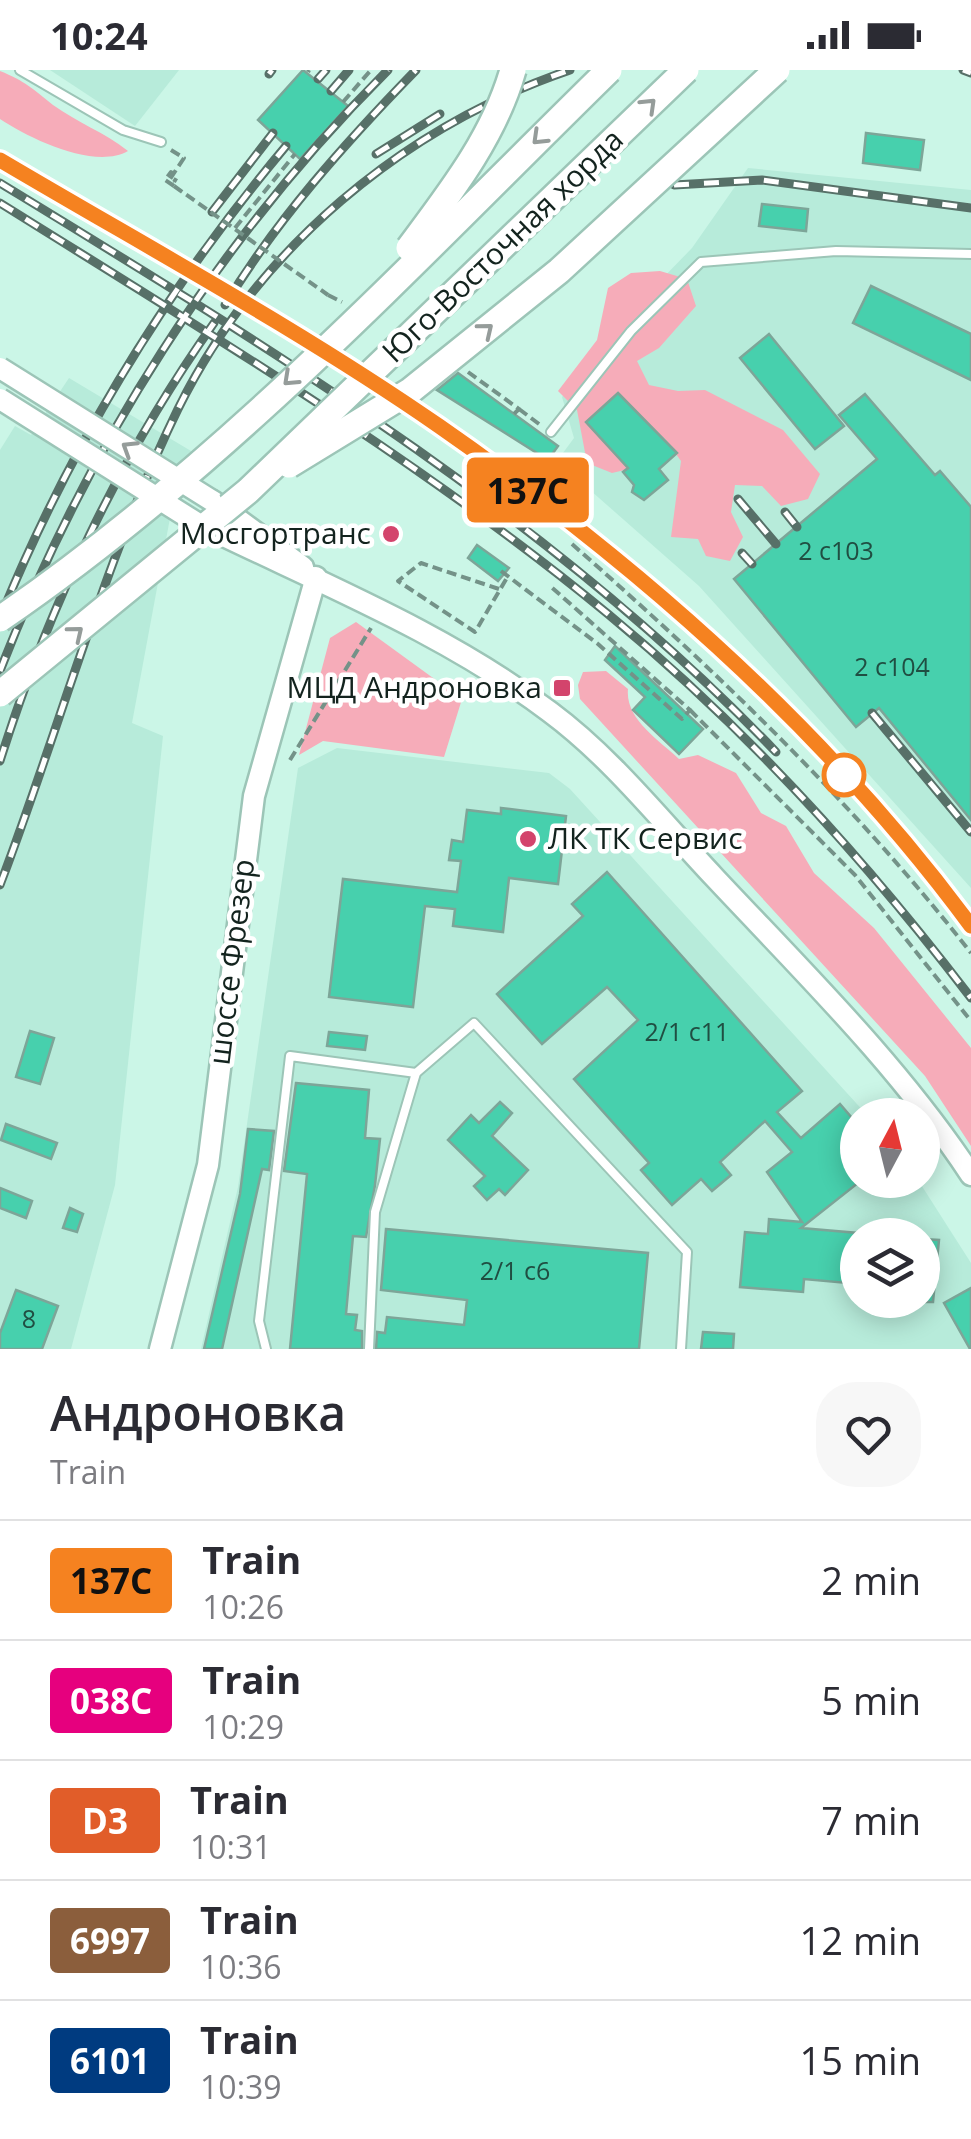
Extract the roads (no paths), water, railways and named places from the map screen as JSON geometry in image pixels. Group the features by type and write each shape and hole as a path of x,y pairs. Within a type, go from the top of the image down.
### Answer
{"main road":[{"path":"362,312 474,157 506,96 513,70"},
{"name":"Юго-Восточная хорда","path":"0,619 94,554 362,312 609,70"},
{"name":"Юго-Восточная хорда","path":"0,694 248,491 686,70"},
{"path":"248,491 425,379 560,271 777,70"}],"street":[{"path":"0,368 265,535 316,578"},
{"path":"0,400 197,524 382,609 502,680 592,748 851,1024 929,1112 971,1175"},
{"name":"шоссе Фрезер","path":"160,1349 208,1165 246,844 261,763 316,578"}],"lane":[{"path":"20,70 123,130 161,142"},
{"path":"551,432 630,330 701,262 836,251 971,254"},
{"path":"369,1349 375,1212 416,1072 474,1023 687,1252 681,1349"},
{"path":"266,1349 260,1321 290,1056 416,1072"}],"railway":[{"path":"269,74 272,70"},
{"path":"318,79 326,70"},
{"path":"331,91 349,70"},
{"path":"0,671 73,507 162,351 268,204 388,70"},
{"path":"225,305 314,182 416,70"},
{"path":"0,885 128,524 178,409 211,351 249,297 293,246 393,160 508,94 570,70"},
{"path":"963,70 971,73"},
{"path":"376,154 440,114"},
{"path":"212,212 273,133"},
{"path":"0,618 57,492 125,371 201,255 286,146"},
{"path":"0,160 332,356 439,426 586,535 657,593 792,718 915,854 971,926"},
{"path":"674,185 762,180 971,208"},
{"path":"0,183 307,375 505,513 690,667 776,752"},
{"path":"0,203 387,450 608,614 707,701 800,796 889,895 971,998"},
{"path":"0,761 41,646 90,534 148,425 214,323"},
{"path":"738,499 776,544"},
{"path":"785,512 797,527"},
{"path":"742,553 752,564"},
{"path":"872,713 971,832"}],"train":[{"name":"137С","path":"0,160 435,423 518,482 652,589 754,683 882,818 971,926"}],"place":[{"name":"Мосгортранс","path":"391,534"},
{"name":"МЦД Андроновка","path":"562,688"},
{"name":"ЛК ТК Сервис","path":"528,839"}]}
